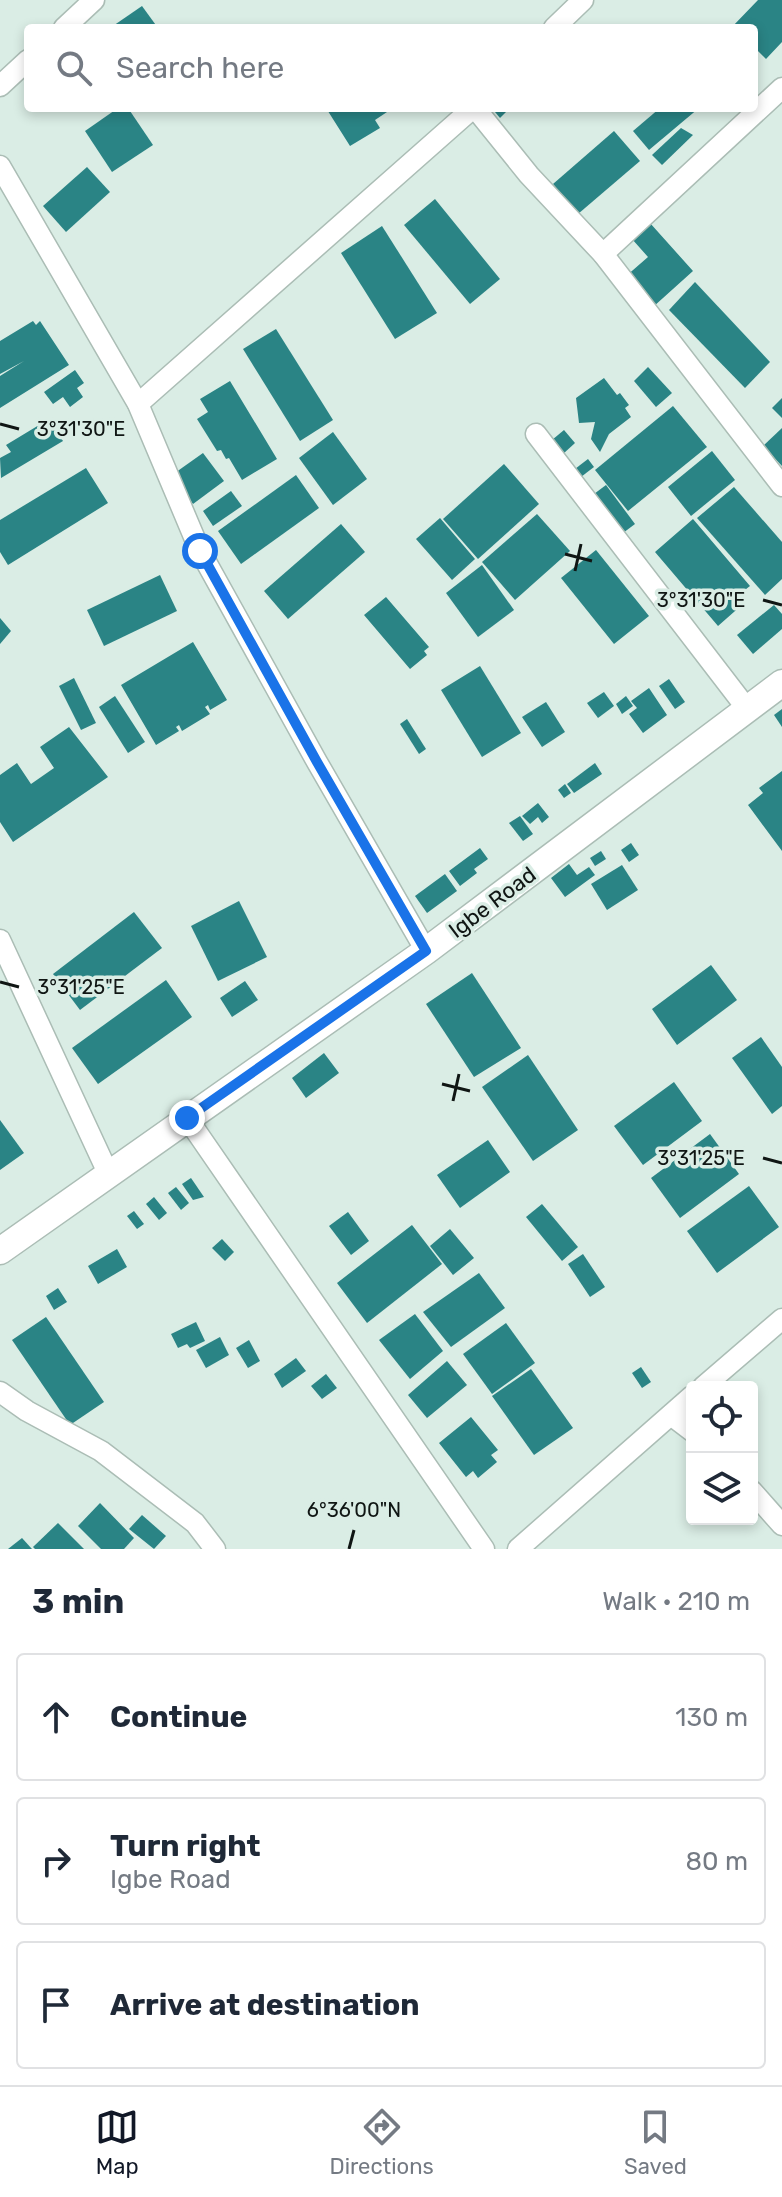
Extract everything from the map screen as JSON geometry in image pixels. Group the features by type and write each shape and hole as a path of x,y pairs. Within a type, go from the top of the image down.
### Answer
{"street":[{"path":"68,24 94,0"},
{"path":"558,24 583,0"},
{"path":"0,86 24,64"},
{"path":"758,110 782,88"},
{"path":"138,404 469,112"},
{"path":"477,112 529,175 603,254 782,486"},
{"path":"603,254 756,112"},
{"path":"0,166 138,404 200,551 426,951"},
{"path":"536,434 748,710"},
{"name":"Igbe Road","path":"0,1251 426,951 782,683"},
{"path":"0,940 108,1173"},
{"path":"187,1118 484,1549"},
{"path":"710,1381 782,1319"},
{"path":"0,1392 27,1411 101,1451 195,1523 215,1549"},
{"path":"518,1549 686,1401"},
{"path":"671,1415 686,1426"},
{"path":"758,1498 782,1525"}],"building":[{"path":"758,0 782,0 782,42 766,59 758,51 758,24 735,24"},
{"path":"142,6 155,24 116,24"},
{"path":"112,112 131,112 153,145 112,172 85,131"},
{"path":"329,112 387,112 375,120 380,128 350,146"},
{"path":"655,112 694,112 649,150 633,131"},
{"path":"681,128 693,135 662,165 652,155"},
{"path":"614,131 640,161 578,214 553,184"},
{"path":"87,167 110,192 66,232 43,206"},
{"path":"435,199 500,279 470,304 404,225"},
{"path":"650,223 693,271 653,307 625,277 648,257 632,239"},
{"path":"382,226 437,313 395,339 341,253"},
{"path":"695,282 770,362 745,388 669,310"},
{"path":"33,321 36,325 40,321 69,365 0,408 0,376 24,361 0,374 0,341"},
{"path":"276,329 333,420 300,441 243,349"},
{"path":"648,367 672,393 656,407 634,381"},
{"path":"75,370 84,383 77,388 83,397 70,407 63,397 53,404 44,392"},
{"path":"604,378 629,405 625,408 631,417 609,434 600,452 591,439 595,422 579,423 576,398"},
{"path":"230,381 277,459 242,480 229,458 226,459 221,450 217,451 197,419 208,412 200,399"},
{"path":"782,398 782,418 772,408"},
{"path":"673,406 707,447 628,511 595,470"},
{"path":"49,419 63,441 1,478 0,458 11,452 6,445"},
{"path":"782,428 782,466 763,446"},
{"path":"564,430 575,443 563,454 552,440"},
{"path":"333,432 367,479 333,505 299,458"},
{"path":"712,451 735,480 691,516 668,487"},
{"path":"203,453 224,481 193,504 172,475"},
{"path":"588,459 594,467 577,480 571,472"},
{"path":"504,464 539,504 478,559 443,519"},
{"path":"86,468 108,503 8,565 0,552 0,520"},
{"path":"296,475 319,508 241,564 218,531"},
{"path":"606,485 635,524 623,533 594,494"},
{"path":"734,487 782,542 782,579 765,595 697,518"},
{"path":"231,491 242,506 213,526 203,511"},
{"path":"537,514 570,551 515,600 482,562"},
{"path":"440,518 475,559 452,580 416,539"},
{"path":"693,519 750,586 737,596 743,604 718,626 655,552"},
{"path":"341,524 365,552 288,619 264,591"},
{"path":"596,550 649,616 614,644 561,578"},
{"path":"482,565 514,610 478,637 446,593"},
{"path":"160,575 177,611 104,646 87,610"},
{"path":"386,597 429,647 424,651 427,655 410,669 364,615"},
{"path":"774,605 782,614 782,629 753,654 737,635"},
{"path":"0,618 11,631 0,644"},
{"path":"193,642 227,700 210,710 208,705 205,707 210,714 182,731 179,725 176,727 179,731 156,745 121,685"},
{"path":"480,666 521,733 482,757 441,690"},
{"path":"74,678 96,723 81,730 59,686"},
{"path":"669,679 685,702 675,709 659,686"},
{"path":"649,688 667,715 643,733 629,714 637,708 631,701"},
{"path":"604,692 614,706 598,718 587,703"},
{"path":"115,696 145,742 128,753 99,707"},
{"path":"626,696 633,706 622,714 616,704"},
{"path":"546,702 565,732 542,747 522,717"},
{"path":"782,709 782,727 774,715"},
{"path":"407,719 426,749 419,754 400,724"},
{"path":"69,727 108,777 13,842 0,822 0,775 17,763 31,784 54,768 40,747"},
{"path":"595,763 602,774 574,793 567,784"},
{"path":"782,771 782,851 748,805 763,793 759,788"},
{"path":"565,784 571,793 564,798 558,790"},
{"path":"538,803 549,817 542,823 538,817 530,824 522,816"},
{"path":"520,816 533,834 523,841 509,823"},
{"path":"631,843 639,855 629,862 621,850"},
{"path":"480,848 488,859 474,869 477,873 460,886 449,871"},
{"path":"601,851 606,859 595,866 590,858"},
{"path":"569,864 577,875 589,867 595,875 565,897 551,878"},
{"path":"622,865 638,890 607,910 591,884"},
{"path":"445,874 457,891 427,913 415,896"},
{"path":"239,901 267,957 218,981 191,926"},
{"path":"134,912 162,948 80,1010 53,974"},
{"path":"711,965 737,1000 677,1045 652,1009"},
{"path":"472,973 521,1048 474,1077 426,1004"},
{"path":"166,980 192,1017 98,1084 72,1048"},
{"path":"245,981 258,1000 232,1017 220,998"},
{"path":"761,1037 782,1067 782,1106 772,1114 732,1058"},
{"path":"324,1053 339,1073 306,1098 292,1078"},
{"path":"528,1055 578,1130 533,1161 482,1087"},
{"path":"674,1082 702,1121 643,1165 614,1126"},
{"path":"0,1120 24,1153 0,1170"},
{"path":"710,1134 739,1174 680,1218 651,1178"},
{"path":"488,1140 510,1172 460,1208 437,1175"},
{"path":"191,1178 204,1197 193,1200 182,1184"},
{"path":"749,1186 779,1227 717,1273 687,1231"},
{"path":"176,1187 189,1203 181,1210 168,1193"},
{"path":"154,1197 167,1213 159,1220 146,1204"},
{"path":"542,1204 578,1247 562,1261 526,1217"},
{"path":"134,1211 144,1224 137,1229 127,1216"},
{"path":"348,1212 369,1241 351,1255 329,1226"},
{"path":"412,1225 442,1264 367,1323 337,1283"},
{"path":"450,1229 474,1258 453,1275 430,1246"},
{"path":"222,1239 234,1252 225,1261 212,1248"},
{"path":"117,1249 127,1267 98,1284 88,1266"},
{"path":"583,1254 605,1287 590,1297 568,1264"},
{"path":"479,1273 505,1308 451,1347 423,1312"},
{"path":"58,1288 67,1302 54,1310 46,1296"},
{"path":"415,1314 443,1351 410,1379 379,1340"},
{"path":"46,1317 104,1402 70,1425 12,1340"},
{"path":"196,1322 205,1341 190,1348 187,1344 178,1348 171,1334"},
{"path":"506,1323 535,1363 492,1394 463,1354"},
{"path":"220,1337 229,1355 206,1368 196,1350"},
{"path":"249,1340 260,1361 248,1368 236,1348"},
{"path":"296,1358 306,1371 282,1388 274,1374"},
{"path":"447,1361 467,1385 427,1418 408,1395"},
{"path":"641,1367 651,1382 642,1388 632,1373"},
{"path":"531,1369 573,1428 534,1455 492,1396"},
{"path":"326,1374 337,1388 322,1399 311,1386"},
{"path":"471,1417 498,1450 491,1455 497,1462 478,1478 473,1471 466,1477 439,1443"},
{"path":"100,1503 134,1538 124,1549 101,1549 78,1526"},
{"path":"142,1515 166,1536 154,1549 129,1529"},
{"path":"58,1523 84,1549 33,1547"},
{"path":"22,1538 32,1549 8,1549"}],"route":[{"path":"187,1118 426,951 200,551"}]}
